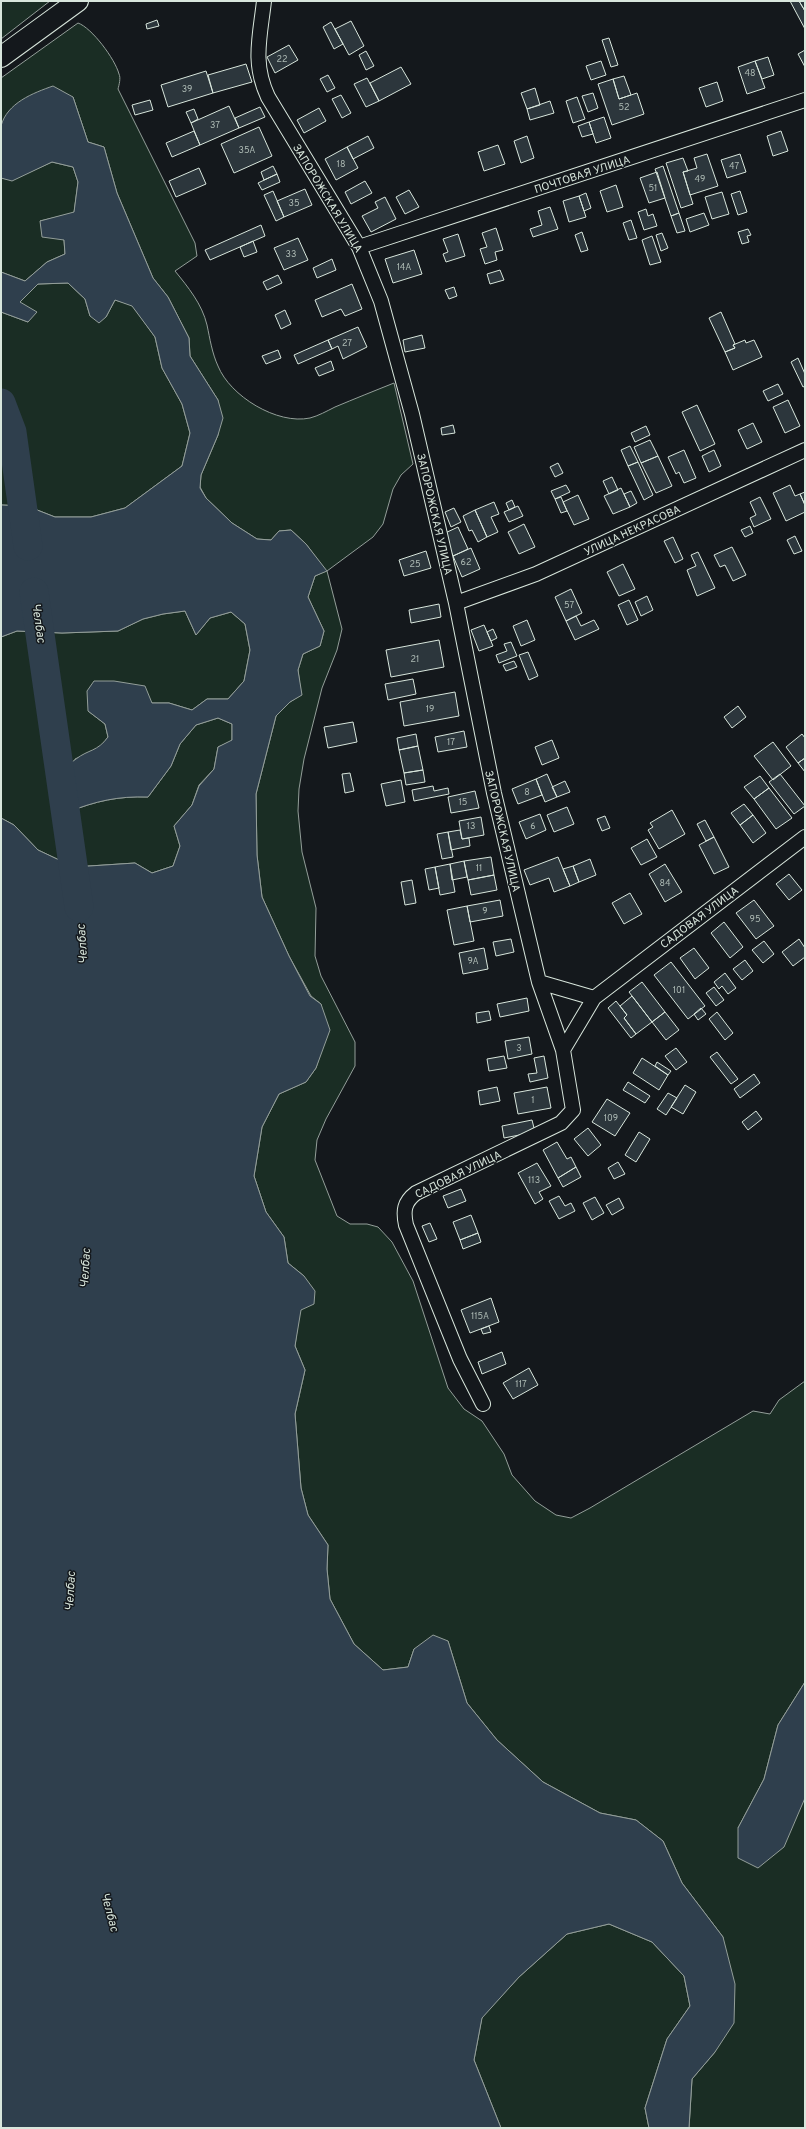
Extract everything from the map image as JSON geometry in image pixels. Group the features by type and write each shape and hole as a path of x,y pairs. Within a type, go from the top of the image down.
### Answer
{"main road":[{"path":"1,57 78,1"}],"street":[{"name":"ЗАПОРОЖСКАЯ УЛИЦА","path":"264,1 257,60 260,81 272,104 359,247 381,301 412,414 456,603 494,793 539,982 563,1050"},
{"name":"ПОЧТОВАЯ УЛИЦА","path":"359,247 805,100"},
{"name":"УЛИЦА НЕКРАСОВА","path":"456,603 536,574 805,450"},
{"name":"САДОВАЯ УЛИЦА","path":"483,1404 460,1359 406,1225 404,1214 405,1206 409,1199 416,1193 561,1123 568,1117 573,1110 563,1050 594,998 805,836"},
{"path":"539,982 594,998"}],"green space":[{"path":"1,1 50,1 1,39"},
{"path":"78,23 84,26 96,37 113,60 120,76 118,89 195,243 197,256 175,271 190,290 202,310 214,356 224,377 233,388 256,406 270,413 297,419 316,416 394,383 413,464 401,475 393,489 383,524 373,537 327,571 342,629 337,650 322,688 304,759 299,789 298,811 302,852 316,908 315,956 321,976 355,1042 355,1066 326,1119 317,1140 315,1160 337,1216 350,1224 367,1224 378,1227 392,1242 413,1281 448,1388 464,1409 482,1421 504,1454 512,1475 535,1501 556,1515 571,1518 590,1508 753,1411 770,1414 779,1400 805,1381 805,1682 778,1725 764,1779 738,1828 804,1801 805,1798 805,2128 689,2128 692,2079 715,2052 723,1937 682,1883 663,1841 636,1820 600,1813 543,1782 497,1740 467,1703 448,1641 414,1649 408,1667 383,1670 354,1644 330,1599 327,1569 328,1545 308,1515 301,1488 295,1414 305,1370 295,1346 304,1276 288,1263 284,1237 266,1212 254,1176 262,1127 279,1094 306,1082 316,1068 320,1055 321,1004 311,996 289,956 262,897 257,855 256,794 276,716 290,702 301,695 298,670 303,654 320,646 324,631 308,597 315,576 326,571 306,544 291,530 279,531 271,540 257,539 232,523 206,498 200,487 201,475 218,435 218,400 190,356 189,338 168,297 153,278 117,193 104,147 88,142 73,97 9,112 1,126 1,78"},
{"path":"52,162 73,167 78,182 74,213 40,221 64,240 65,254 47,262 25,281 1,272 1,178 12,180"},
{"path":"68,283 85,299 90,316 106,317 115,300 132,305 155,337 162,368 182,404 190,433 182,466 125,508 91,517 55,517 27,506 1,505 1,312 28,322 20,302 38,284"},
{"path":"185,611 196,635 210,618 231,612 245,624 250,650 244,681 228,699 207,699 192,710 169,703 152,703 88,711 105,724 108,737 101,747 75,759 68,812 107,800 127,797 148,797 171,766 180,744 196,725 218,718 232,724 232,741 218,747 214,769 199,785 192,805 174,826 180,846 173,866 152,873 135,863 74,867 38,850 14,825 1,818 1,637 17,631 62,633 118,631 143,619"},
{"path":"609,1924 652,1942 684,1976 690,2006 667,2039 645,2108 649,2128 501,2128 474,2060 482,2017 519,1977 567,1934"}],"water":[{"path":"53,86 73,97 88,142 104,147 117,193 153,278 168,297 189,338 190,356 218,400 223,418 218,435 201,475 200,488 206,498 232,523 257,539 271,540 279,531 291,530 306,544 327,571 315,576 308,597 324,631 320,646 303,654 298,670 302,695 290,702 276,716 256,794 257,855 262,897 289,956 310,996 321,1004 330,1030 316,1068 306,1082 279,1094 262,1127 254,1176 266,1212 284,1237 288,1263 304,1276 315,1291 314,1304 301,1310 295,1346 305,1370 295,1414 301,1488 308,1515 328,1545 327,1569 330,1599 354,1644 383,1670 408,1667 414,1649 433,1635 448,1641 467,1703 497,1740 543,1782 600,1813 636,1820 663,1841 682,1883 723,1937 735,1984 734,2023 715,2052 692,2079 689,2128 649,2128 645,2108 667,2039 690,2006 684,1976 652,1942 609,1924 567,1934 519,1977 482,2018 474,2060 501,2128 1,2128 1,818 14,825 38,850 74,867 135,863 152,873 173,866 180,846 174,826 192,805 199,786 214,769 218,747 232,740 232,724 218,718 196,725 180,744 171,766 148,797 127,797 107,800 68,812 54,807 56,786 61,774 70,764 96,748 108,737 105,724 88,711 87,691 94,681 114,681 145,686 152,703 169,703 192,710 207,699 228,699 244,681 250,650 245,624 231,612 210,618 196,635 185,611 143,619 118,631 62,633 17,631 1,637 1,505 27,506 55,517 91,517 125,508 182,466 190,433 182,404 162,368 155,337 132,306 115,300 106,317 99,323 90,316 85,299 68,283 38,284 20,302 37,312 28,322 1,312 1,272 25,281 47,262 65,254 64,240 42,237 40,221 74,212 78,182 73,167 52,162 12,181 1,178 1,126 4,118 15,105 22,100"},
{"path":"805,1682 805,1798 784,1847 758,1868 738,1858 738,1828 764,1779 778,1725"}],"building":[{"path":"790,1 799,1 805,11 805,29"},
{"path":"799,1 805,1 805,11"},
{"path":"157,20 159,26 147,29 146,24"},
{"path":"351,21 364,46 349,55 335,29"},
{"path":"331,22 343,44 334,49 323,27"},
{"path":"609,38 618,65 611,67 602,40"},
{"path":"289,45 298,60 275,73 267,57"},
{"path":"805,50 805,67 798,54"},
{"path":"366,51 374,66 366,70 359,55"},
{"path":"768,57 774,75 762,79 755,61"},
{"path":"601,61 606,75 591,80 586,66"},
{"path":"755,61 765,88 747,94 738,67"},
{"path":"246,64 252,82 213,93 208,75"},
{"path":"401,67 411,84 379,101 370,83"},
{"path":"206,71 213,93 168,107 161,85"},
{"path":"328,75 335,88 327,92 320,79"},
{"path":"624,76 631,95 619,99 613,79"},
{"path":"367,78 379,101 366,107 354,84"},
{"path":"613,79 619,99 637,93 644,114 612,125 598,84"},
{"path":"717,82 723,101 706,107 699,88"},
{"path":"535,88 540,105 527,109 521,93"},
{"path":"593,93 598,108 588,112 582,96"},
{"path":"341,95 351,113 342,118 332,99"},
{"path":"577,97 585,119 573,123 566,101"},
{"path":"150,100 153,110 135,115 132,105"},
{"path":"550,101 554,113 530,120 527,109"},
{"path":"229,106 239,128 200,145 191,123"},
{"path":"260,107 265,117 239,128 235,118"},
{"path":"319,108 326,121 304,133 297,120"},
{"path":"194,109 198,119 191,123 186,112"},
{"path":"604,117 611,138 596,143 589,122"},
{"path":"589,122 593,134 582,137 578,126"},
{"path":"259,127 272,156 234,173 221,144"},
{"path":"194,131 200,145 172,157 166,143"},
{"path":"781,131 788,151 773,156 767,136"},
{"path":"368,136 374,148 353,159 347,147"},
{"path":"527,136 534,158 521,163 514,141"},
{"path":"498,145 505,164 484,171 478,152"},
{"path":"347,147 358,168 336,180 325,159"},
{"path":"707,154 718,186 690,195 683,172 697,168 694,158"},
{"path":"740,154 746,172 727,178 721,160"},
{"path":"683,158 688,171 683,172 693,204 681,208 666,163"},
{"path":"273,166 277,174 264,180 261,172"},
{"path":"663,166 679,213 671,216 655,169"},
{"path":"199,168 206,184 176,197 169,181"},
{"path":"657,172 665,198 649,203 640,178"},
{"path":"277,174 280,182 262,190 258,183"},
{"path":"365,181 372,193 351,204 345,192"},
{"path":"616,185 623,207 607,212 600,191"},
{"path":"305,189 312,205 284,217 277,201"},
{"path":"409,190 419,207 405,214 396,197"},
{"path":"273,191 284,217 276,221 264,195"},
{"path":"740,191 747,212 738,215 731,194"},
{"path":"722,192 729,214 712,219 705,197"},
{"path":"586,193 591,208 584,211 579,196"},
{"path":"579,196 586,217 569,222 563,201"},
{"path":"385,197 396,219 371,232 362,216 378,208 375,202"},
{"path":"550,207 558,229 533,237 530,229 542,225 538,211"},
{"path":"646,209 648,216 653,214 657,226 644,230 638,212"},
{"path":"679,213 685,231 677,233 671,216"},
{"path":"704,213 709,225 690,232 686,219"},
{"path":"631,220 637,238 629,240 623,223"},
{"path":"261,225 265,236 210,260 205,250"},
{"path":"496,228 503,250 495,252 497,260 485,264 480,249 487,247 482,233"},
{"path":"748,229 751,235 747,236 749,242 742,244 738,232"},
{"path":"582,232 588,250 581,252 575,235"},
{"path":"662,233 668,248 661,251 656,235"},
{"path":"458,234 465,256 446,262 443,254 448,252 443,239"},
{"path":"652,236 661,262 650,265 642,240"},
{"path":"298,238 308,260 284,270 274,248"},
{"path":"253,241 257,252 244,257 240,247"},
{"path":"414,250 422,274 393,283 385,259"},
{"path":"332,259 336,270 317,278 313,268"},
{"path":"500,270 504,280 490,284 487,274"},
{"path":"278,275 282,283 267,290 263,282"},
{"path":"352,284 362,309 345,316 341,309 322,317 315,300"},
{"path":"454,287 457,296 449,299 445,290"},
{"path":"285,310 291,324 281,329 275,315"},
{"path":"721,312 735,344 733,345 735,348 725,352 709,318"},
{"path":"358,327 367,347 343,359 338,346 332,349 328,340"},
{"path":"422,335 425,348 405,352 403,340"},
{"path":"328,340 332,349 298,364 294,355"},
{"path":"745,340 746,343 754,340 762,357 733,370 725,352 735,348 733,345"},
{"path":"278,350 281,358 266,364 262,356"},
{"path":"798,358 805,374 805,386 803,387 791,362"},
{"path":"331,361 334,370 319,376 315,368"},
{"path":"778,384 783,394 768,401 763,391"},
{"path":"788,400 800,426 785,433 773,407"},
{"path":"697,405 715,444 700,451 682,412"},
{"path":"753,423 762,442 747,449 738,430"},
{"path":"453,425 455,433 442,435 441,428"},
{"path":"646,426 650,435 635,442 631,433"},
{"path":"650,440 658,456 641,463 634,447"},
{"path":"630,446 638,462 628,466 621,450"},
{"path":"684,450 696,478 684,483 679,472 676,474 668,457"},
{"path":"714,450 721,466 709,472 702,456"},
{"path":"658,456 672,486 656,493 641,463"},
{"path":"638,462 653,495 644,500 628,466"},
{"path":"558,463 563,473 555,477 550,467"},
{"path":"612,477 618,490 609,494 603,481"},
{"path":"566,485 570,492 555,499 551,491"},
{"path":"790,485 795,496 800,494 805,505 805,512 786,521 773,493"},
{"path":"621,488 630,507 613,514 604,496"},
{"path":"631,491 637,503 630,507 624,494"},
{"path":"805,492 805,505 800,494"},
{"path":"578,495 589,519 574,525 563,502"},
{"path":"561,497 567,511 561,513 555,499"},
{"path":"760,497 771,519 754,527 750,518 756,515 750,502"},
{"path":"512,500 515,507 509,510 506,503"},
{"path":"494,502 499,514 491,517 498,532 487,537 475,510"},
{"path":"518,506 523,516 509,522 504,512"},
{"path":"454,508 461,522 451,527 445,512"},
{"path":"475,510 487,537 478,542 472,530 469,531 463,516"},
{"path":"524,524 535,547 519,554 508,532"},
{"path":"750,526 753,533 745,537 741,530"},
{"path":"458,527 468,549 453,556 443,534"},
{"path":"795,536 802,551 794,554 787,540"},
{"path":"673,537 683,559 675,563 664,541"},
{"path":"732,547 746,575 733,581 725,565 720,567 714,555"},
{"path":"471,548 480,569 462,577 453,556"},
{"path":"426,551 431,568 404,576 399,560"},
{"path":"698,552 715,588 697,596 687,570 696,566 691,555"},
{"path":"623,564 635,589 619,596 607,572"},
{"path":"571,589 582,613 566,621 555,597"},
{"path":"647,596 653,610 641,616 635,602"},
{"path":"629,600 638,620 627,625 618,605"},
{"path":"439,604 441,617 411,623 409,610"},
{"path":"576,616 581,626 594,620 599,629 575,640 566,621"},
{"path":"527,620 535,640 521,646 513,626"},
{"path":"484,625 493,646 479,651 471,630"},
{"path":"493,629 497,638 491,641 487,632"},
{"path":"439,640 444,667 391,677 386,650"},
{"path":"511,642 517,656 499,663 496,655 507,651 504,644"},
{"path":"528,652 538,676 529,680 519,655"},
{"path":"514,661 517,667 506,671 503,665"},
{"path":"413,679 416,694 388,700 385,684"},
{"path":"455,692 459,716 404,726 400,702"},
{"path":"738,706 746,717 732,728 724,717"},
{"path":"353,722 357,742 328,748 324,727"},
{"path":"464,731 467,747 438,752 435,737"},
{"path":"416,734 418,746 399,750 397,738"},
{"path":"802,734 805,738 805,758 798,763 786,747"},
{"path":"552,740 559,758 542,765 535,747"},
{"path":"773,742 791,766 773,780 754,756"},
{"path":"418,746 423,770 404,773 399,750"},
{"path":"805,758 805,772 798,763"},
{"path":"423,770 425,782 406,785 404,773"},
{"path":"350,773 354,791 345,793 342,774"},
{"path":"547,774 557,797 545,802 536,779"},
{"path":"780,774 805,806 794,814 769,782"},
{"path":"760,776 769,788 754,799 744,787"},
{"path":"536,779 542,795 518,804 512,789"},
{"path":"401,780 405,802 386,806 381,784"},
{"path":"565,781 570,792 557,797 552,787"},
{"path":"433,786 434,791 448,788 449,794 414,801 412,790"},
{"path":"769,788 792,818 776,829 754,799"},
{"path":"475,791 479,808 451,813 448,797"},
{"path":"744,804 753,815 740,825 731,813"},
{"path":"567,807 574,824 554,832 547,815"},
{"path":"672,810 685,834 659,849 648,830 653,827 650,823"},
{"path":"540,814 546,830 526,839 519,822"},
{"path":"753,815 766,833 753,843 740,825"},
{"path":"605,816 610,828 602,831 597,819"},
{"path":"481,817 484,835 462,839 459,821"},
{"path":"705,820 714,837 706,841 697,824"},
{"path":"460,830 462,839 469,838 470,846 451,850 448,832"},
{"path":"448,832 453,857 442,859 437,834"},
{"path":"714,837 729,867 714,874 699,845"},
{"path":"647,839 657,857 641,865 631,848"},
{"path":"491,857 494,875 468,880 464,861"},
{"path":"558,857 570,886 554,892 549,878 530,885 524,870"},
{"path":"590,859 596,875 579,882 573,866"},
{"path":"464,861 467,877 452,880 450,864"},
{"path":"450,864 455,892 440,895 435,867"},
{"path":"665,864 682,892 665,902 649,874"},
{"path":"573,866 579,882 570,886 563,869"},
{"path":"435,867 439,888 429,890 425,869"},
{"path":"789,874 802,890 789,900 776,884"},
{"path":"494,875 497,890 471,895 468,880"},
{"path":"412,880 416,903 405,905 401,882"},
{"path":"630,893 642,914 624,924 612,903"},
{"path":"500,900 503,916 470,922 467,906"},
{"path":"754,900 774,926 756,939 736,913"},
{"path":"467,906 474,941 454,945 447,910"},
{"path":"724,922 743,947 730,958 711,933"},
{"path":"511,939 514,952 496,956 493,942"},
{"path":"799,939 805,948 805,957 793,966 782,952"},
{"path":"764,941 774,954 763,963 752,950"},
{"path":"484,948 488,969 463,974 459,953"},
{"path":"694,948 709,968 695,979 680,958"},
{"path":"745,960 753,971 742,980 733,969"},
{"path":"671,962 705,1006 688,1019 654,975"},
{"path":"725,973 736,988 728,994 722,986 719,989 714,982"},
{"path":"642,982 665,1012 652,1022 629,992"},
{"path":"714,987 724,1000 716,1006 706,993"},
{"path":"632,996 652,1022 636,1034 624,1018 627,1015 620,1006"},
{"path":"527,998 529,1011 500,1017 497,1004"},
{"path":"616,1001 627,1015 624,1018 636,1034 631,1038 608,1008"},
{"path":"701,1008 706,1014 698,1020 694,1014"},
{"path":"489,1011 491,1020 477,1023 476,1013"},
{"path":"665,1012 679,1030 666,1040 652,1022"},
{"path":"717,1012 733,1033 725,1040 709,1019"},
{"path":"529,1037 532,1054 508,1059 505,1041"},
{"path":"676,1048 687,1062 676,1070 665,1056"},
{"path":"717,1052 738,1079 731,1084 710,1057"},
{"path":"504,1056 507,1068 489,1071 487,1059"},
{"path":"544,1056 548,1078 530,1082 528,1074 537,1073 534,1058"},
{"path":"642,1058 668,1075 659,1090 633,1073"},
{"path":"657,1062 671,1071 668,1075 655,1066"},
{"path":"754,1074 760,1083 740,1098 734,1089"},
{"path":"628,1082 650,1096 645,1103 623,1090"},
{"path":"685,1085 696,1092 683,1114 671,1107"},
{"path":"497,1087 500,1101 480,1105 478,1091"},
{"path":"547,1087 551,1108 518,1114 514,1093"},
{"path":"668,1093 677,1098 666,1115 657,1109"},
{"path":"607,1099 630,1113 615,1136 592,1122"},
{"path":"756,1111 762,1119 748,1130 742,1122"},
{"path":"532,1120 535,1132 504,1138 502,1126"},
{"path":"588,1128 601,1145 588,1156 574,1139"},
{"path":"639,1132 650,1139 636,1162 625,1155"},
{"path":"557,1142 567,1159 571,1157 576,1167 558,1178 543,1150"},
{"path":"618,1162 625,1174 614,1179 608,1168"},
{"path":"537,1163 551,1186 539,1192 543,1199 535,1204 518,1173"},
{"path":"576,1167 581,1177 563,1187 558,1178"},
{"path":"461,1189 466,1201 448,1208 443,1196"},
{"path":"559,1196 565,1206 571,1203 575,1211 559,1219 549,1201"},
{"path":"595,1197 604,1213 592,1220 583,1203"},
{"path":"619,1198 624,1208 612,1215 606,1205"},
{"path":"471,1215 478,1233 460,1240 453,1222"},
{"path":"430,1223 437,1239 429,1242 422,1226"},
{"path":"478,1233 481,1242 463,1249 460,1240"},
{"path":"491,1298 499,1322 470,1333 461,1310"},
{"path":"489,1326 491,1332 483,1334 481,1329"},
{"path":"502,1352 506,1364 482,1374 478,1362"},
{"path":"529,1368 538,1385 513,1399 503,1383"}],"waterway":[{"name":"Челбас","path":"1,403 12,432 28,546"},
{"name":"Челбас","path":"34,592 79,907"}]}
